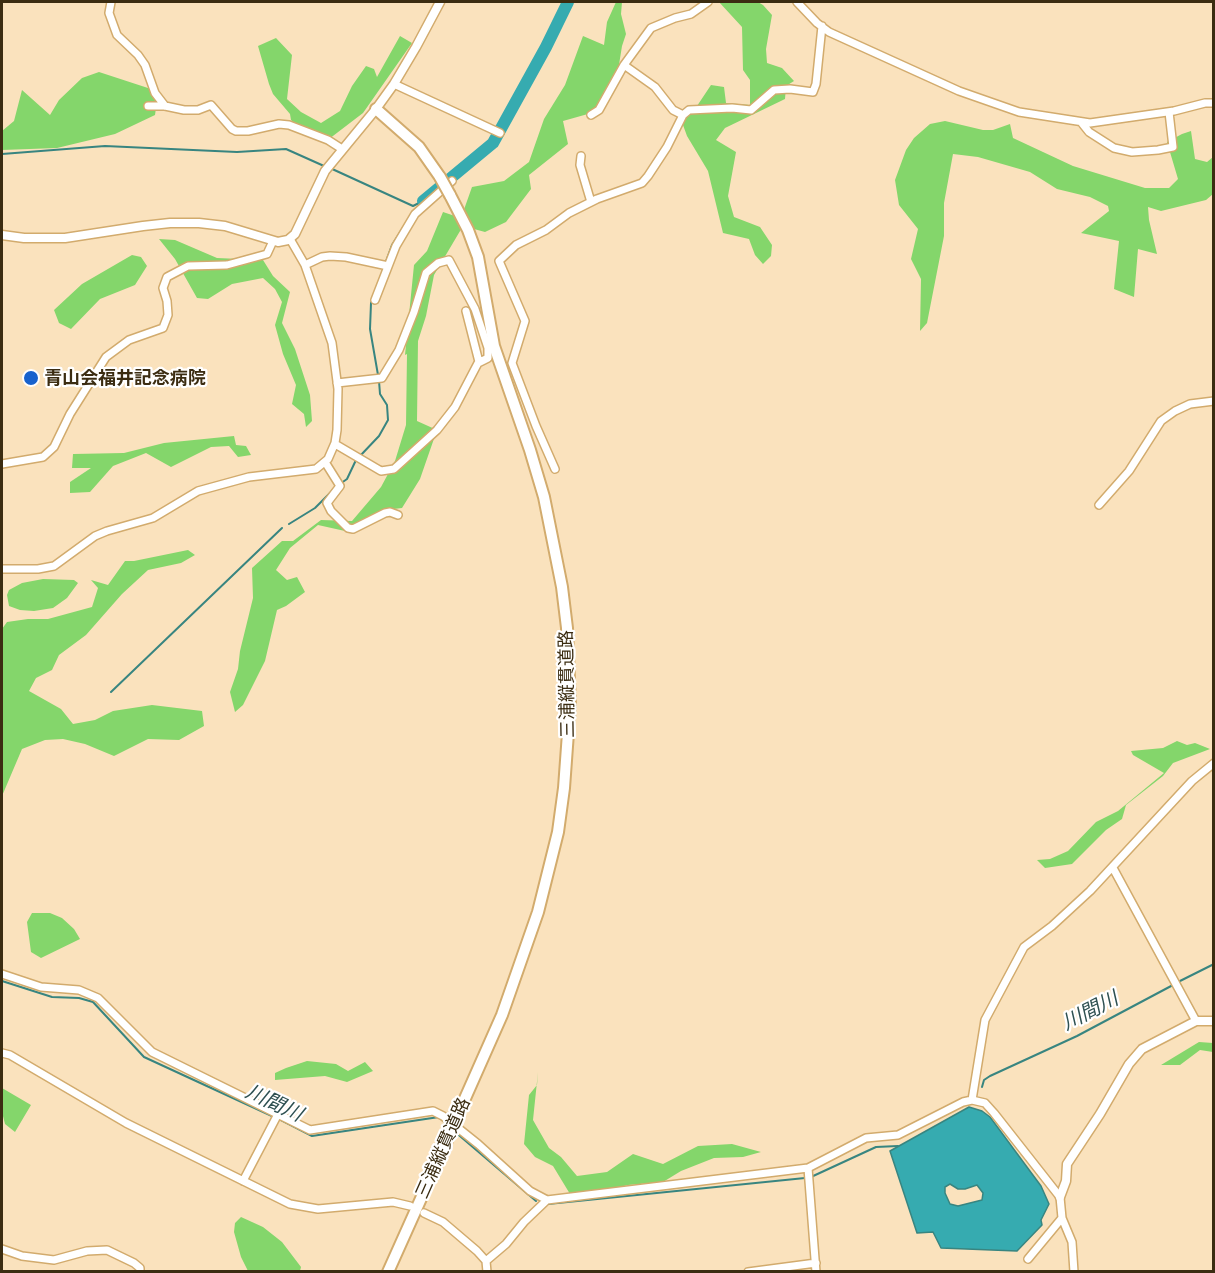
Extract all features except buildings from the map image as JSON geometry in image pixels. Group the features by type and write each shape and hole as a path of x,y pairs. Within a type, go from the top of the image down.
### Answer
{"main road":[{"name":"三浦縦貫道路","path":"376,109 406,133 440,177 468,230 478,257 494,346 530,450 554,542 568,638 570,705 564,788 556,842 538,912 502,1015 388,1272"}],"street":[{"path":"111,2 109,13 117,35 146,65 155,93 165,106"},
{"path":"2,235 24,238 65,238 152,225 199,223 225,226 273,241 284,242 290,239 296,234 328,167 394,84 440,2"},
{"path":"591,115 599,110 624,65 651,28 691,14 708,2"},
{"path":"798,2 830,32 958,91 1019,112 1090,123 1214,103"},
{"path":"555,469 512,363 525,321 499,261 516,245 546,230 569,213 591,202 642,183 667,147 683,115 688,110 732,108 751,110 771,92 778,90 813,92 816,84 822,26"},
{"path":"624,65 655,87 673,110 683,115"},
{"path":"394,84 498,132"},
{"path":"148,106 198,110 211,105 236,131 248,131 279,124 289,125 328,140 342,149"},
{"path":"1081,122 1089,132 1114,148 1145,152 1173,147 1169,112"},
{"path":"581,156 580,165 591,202"},
{"path":"375,300 386,266 415,213 452,181"},
{"path":"2,569 38,569 54,566 95,537 107,531 153,518 198,491 249,477 316,469 325,462 335,444 337,430 337,383 332,343 305,265 290,239"},
{"path":"2,464 43,457 54,447 70,414 106,357 129,340 163,328 168,315 163,288 167,277 188,266 227,265 267,254 273,241"},
{"path":"305,265 330,256 346,257 386,266"},
{"path":"335,444 381,471 394,469 437,430 455,407 478,363 488,358 488,348 471,300 449,260 438,263 426,273 414,312 399,350 387,372 379,379 337,383"},
{"path":"466,310 478,363"},
{"path":"1099,505 1129,471 1161,421 1190,404 1214,401"},
{"path":"325,462 339,485 339,489 327,503 331,511 350,529 385,513 398,515"},
{"path":"972,1100 985,1020 1023,947 1052,926 1113,867 1192,781 1214,763"},
{"path":"1113,867 1196,1021"},
{"path":"2,974 41,987 79,990 98,998 152,1052 276,1117 310,1130 433,1111 443,1116 469,1137 530,1191 547,1200 808,1168 866,1138 898,1135 963,1102 972,1100 985,1103 1060,1197"},
{"path":"1074,1272 1072,1242 1062,1218 1060,1197 1066,1181 1067,1164 1129,1064 1142,1049 1196,1021 1214,1021"},
{"path":"2,1053 10,1055 126,1123 301,1207 318,1209 393,1202 410,1206"},
{"path":"243,1181 276,1117"},
{"path":"808,1168 816,1272"},
{"path":"486,1261 506,1244 524,1222 547,1200"},
{"path":"424,1213 443,1222 486,1261 487,1272"},
{"path":"1028,1258 1062,1218"},
{"path":"2,1249 22,1256 54,1260 87,1251 107,1250 135,1263 140,1268 140,1272"},
{"path":"748,1272 816,1263"}],"green space":[{"path":"616,2 622,2 621,14 626,34 618,71 602,110 563,121 568,144 529,175 531,189 506,222 485,232 463,226 434,275 426,316 418,341 417,421 437,430 420,479 402,508 385,510 345,531 318,525 290,548 276,570 287,580 297,577 305,592 277,610 265,661 243,705 235,712 230,692 238,669 253,598 252,568 282,541 293,541 321,520 352,521 381,487 395,461 406,425 407,354 405,355 414,265 427,251 443,212 461,218 472,187 504,181 529,162 544,119 565,85 583,36 604,45 607,22"},
{"path":"719,2 758,2 763,5 772,15 766,49 767,63 782,68 794,81 786,86 785,99 725,128 716,140 736,152 728,196 734,217 760,227 772,245 771,256 763,264 755,255 749,239 723,233 708,171 683,125 685,116 697,106 711,85 724,87 726,103 750,105 750,80 743,70 742,27"},
{"path":"400,36 412,43 363,113 329,139 302,129 291,120 290,114 273,94 258,46 276,38 292,55 287,99 301,112 321,123 340,111 352,86 366,66 374,69 377,77"},
{"path":"99,72 151,89 157,101 155,115 115,134 57,148 2,150 2,131 14,121 22,90 50,115 59,100 82,78"},
{"path":"945,121 983,130 993,130 1010,124 1013,138 1073,166 1145,188 1169,188 1178,179 1167,142 1191,131 1195,159 1207,162 1213,157 1213,194 1206,200 1161,211 1148,207 1157,254 1138,249 1134,297 1114,289 1119,241 1081,233 1109,211 1108,206 1090,197 1057,189 1030,172 978,157 953,154 944,203 944,236 927,323 920,331 921,279 911,259 918,229 899,205 895,180 906,150 914,138 930,124"},
{"path":"159,239 175,240 217,258 263,260 273,276 290,292 282,323 295,349 310,395 312,421 306,427 304,414 292,404 296,385 283,354 275,325 282,302 275,289 263,278 232,284 208,299 197,298 175,259"},
{"path":"132,255 141,257 147,266 135,285 100,299 71,329 59,323 54,310 82,284"},
{"path":"234,436 236,445 246,446 251,455 238,457 229,446 211,447 171,467 146,453 113,466 90,492 70,493 70,482 91,468 72,468 73,454 124,453 164,443"},
{"path":"188,550 195,555 181,563 148,570 122,594 86,635 59,655 52,670 36,678 29,691 61,709 73,724 95,720 113,711 152,705 202,711 204,726 179,740 148,739 114,756 85,744 63,739 45,740 22,749 2,796 2,629 7,622 48,619 92,607 98,588 91,580 108,585 125,561"},
{"path":"43,579 74,580 78,583 67,598 53,608 34,611 9,606 7,595 9,590 22,583"},
{"path":"1177,741 1187,745 1195,743 1210,749 1173,763 1163,776 1126,805 1122,819 1106,830 1072,864 1045,868 1037,860 1050,859 1068,851 1096,822 1118,811 1164,773 1133,755 1131,751 1163,748"},
{"path":"32,913 50,913 62,918 74,929 80,939 41,958 31,952 27,922"},
{"path":"1199,1042 1213,1043 1213,1052 1200,1050 1180,1065 1161,1065"},
{"path":"307,1061 336,1064 348,1071 365,1062 373,1071 347,1082 325,1076 275,1080 275,1073"},
{"path":"537,1086 533,1120 549,1148 561,1157 577,1176 607,1172 633,1154 663,1164 698,1146 732,1144 761,1152 743,1157 714,1158 681,1171 663,1182 628,1185 592,1194 570,1194 553,1166 535,1157 524,1144 529,1095"},
{"path":"2,1088 31,1105 15,1132 5,1124 2,1112"},
{"path":"241,1217 263,1227 282,1242 301,1267 300,1271 248,1271 241,1257 234,1232 235,1223"}],"water":[{"path":"969,1107 982,1111 990,1117 1041,1186 1049,1204 1041,1220 1042,1225 1017,1251 941,1248 933,1232 917,1233 890,1151","holes":["950,1184 958,1189 977,1185 983,1193 982,1200 958,1206 950,1204 945,1187"]}],"waterway":[{"path":"423,201 493,143 568,2"},
{"path":"2,154 105,146 237,152 286,149 324,166"},
{"path":"330,168 413,206 423,201"},
{"path":"378,375 370,329 371,303 392,245 413,212"},
{"path":"360,456 379,436 388,420 387,405 380,394 379,381"},
{"path":"340,484 347,479 356,460"},
{"path":"289,524 315,508 333,490"},
{"path":"111,692 282,528"},
{"name":"川間川","path":"1178,982 1214,964"},
{"name":"川間川","path":"2,981 52,997 79,998 93,1002 144,1057 274,1117"},
{"name":"川間川","path":"982,1087 984,1080 990,1076 1077,1036 1173,985"},
{"name":"川間川","path":"279,1119 312,1136 439,1117 450,1127"},
{"name":"川間川","path":"454,1131 536,1201"},
{"name":"川間川","path":"811,1177 876,1147 898,1146"},
{"name":"川間川","path":"548,1204 805,1178"}],"place":[{"name":"青山会福井記念病院","path":"31,378"}]}
